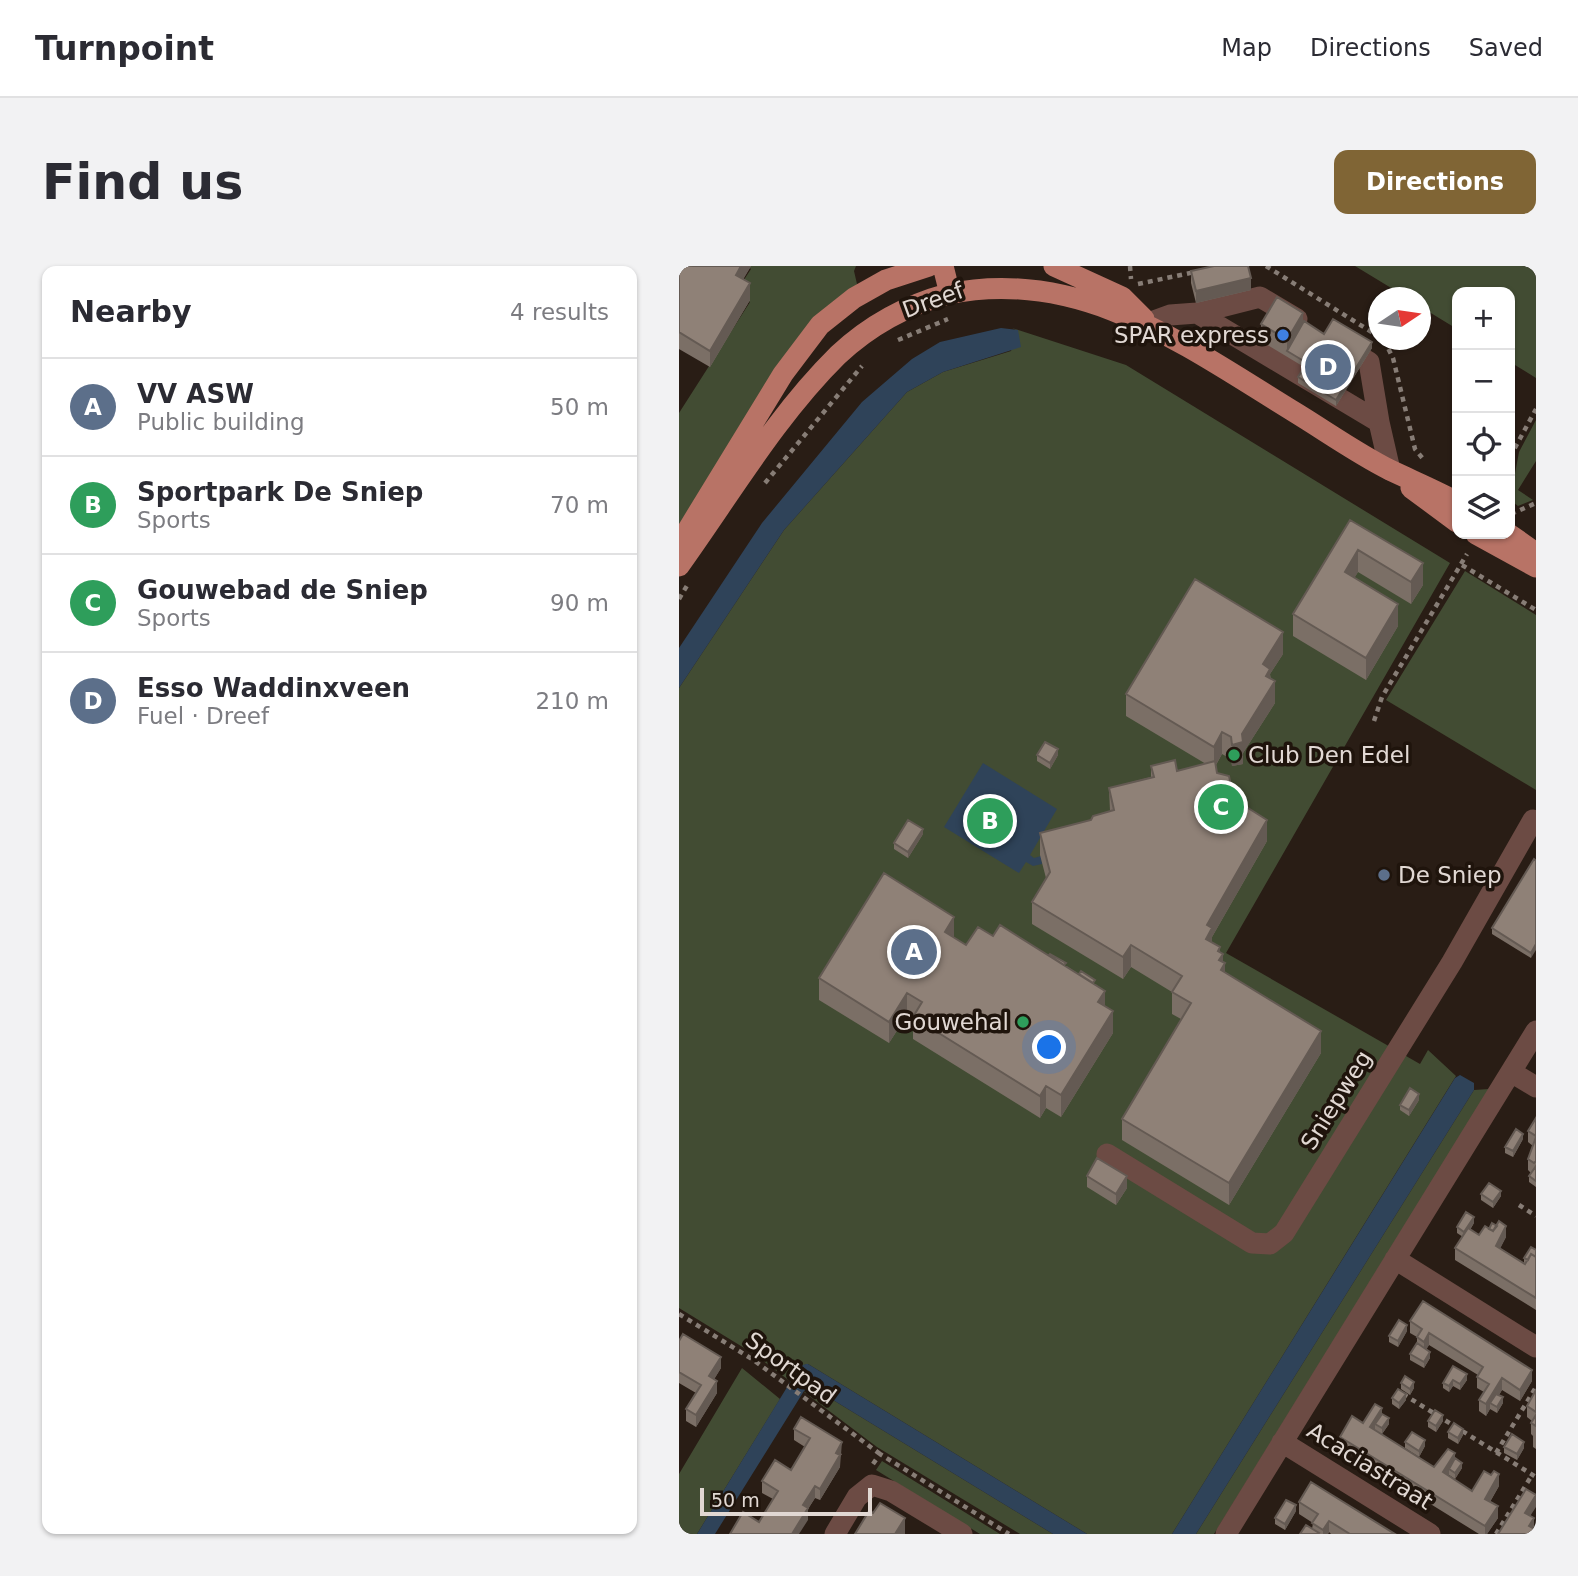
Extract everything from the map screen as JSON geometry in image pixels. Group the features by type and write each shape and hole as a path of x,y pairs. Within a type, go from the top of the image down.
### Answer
{"main road":[{"path":"943,266 950,294"},
{"name":"Dreef","path":"1054,266 1122,297 1148,323"},
{"path":"922,267 926,300"},
{"name":"Dreef","path":"679,544 777,384 813,334 854,298 886,279 922,267"},
{"name":"Dreef","path":"685,573 779,426 839,355 886,320 926,300 1005,285 1052,289 1084,297 1148,323 1391,470 1452,500"},
{"name":"Dreef","path":"1391,470 1452,518"},
{"path":"1515,538 1536,553"},
{"path":"1484,539 1536,567"}],"street":[{"path":"1148,323 1170,315 1196,292 1254,288 1320,333 1369,362 1379,422 1391,470"},
{"path":"1196,292 1379,422"},
{"name":"Sniepweg","path":"1107,1154 1252,1243 1270,1244 1291,1221 1445,974 1533,820 1536,822"},
{"path":"1226,1534 1536,1031"},
{"path":"1511,1072 1536,1087"},
{"path":"1395,1259 1536,1346"},
{"name":"Acaciastraat","path":"1282,1443 1430,1534"},
{"path":"835,1534 857,1497 872,1485 891,1491 962,1534"}],"path":[{"path":"1130,266 1129,281 1196,292"},
{"path":"1266,266 1368,330"},
{"name":"Dreef","path":"891,344 960,315"},
{"path":"1389,350 1415,449 1429,464"},
{"path":"758,493 867,361"},
{"path":"1515,448 1536,409"},
{"path":"1515,512 1536,503"},
{"path":"1374,721 1382,698 1475,539"},
{"path":"1462,565 1536,610"},
{"path":"679,598 685,573"},
{"path":"1519,1205 1536,1216"},
{"name":"Sportpad","path":"679,1314 781,1381 880,1454"},
{"path":"1496,1453 1536,1387"},
{"path":"1402,1393 1534,1476 1496,1534"}],"green space":[{"path":"748,266 856,266 854,271 857,284 679,528 679,413 750,302 736,292 751,269"},
{"path":"1355,266 1536,266 1536,378 1515,365 1515,287 1452,287 1452,326 1431,313 1431,287 1390,287"},
{"path":"1012,328 1126,365 1450,563 1226,953 1420,1064 1428,1050 1456,1076 1172,1534 1087,1534 808,1364 800,1366 791,1382 754,1354 679,1308 679,688 784,530 907,392 943,372 1011,351 1018,331"},
{"path":"1536,420 1536,461 1518,490 1533,500 1518,506 1515,504 1515,473 1519,452"},
{"path":"1465,571 1536,615 1536,790 1386,700"},
{"path":"1489,1089 1214,1534 1196,1534 1474,1090"},
{"path":"742,1368 780,1399 697,1534 679,1534 679,1474"},
{"path":"815,1389 1053,1534 1020,1534 877,1447 804,1392"},
{"path":"882,1461 1000,1534 980,1534 876,1470"}],"water":[{"path":"1001,328 1018,330 1021,347 943,372 907,392 784,530 679,688 679,648 762,523 862,402 912,359 940,342"},
{"path":"983,763 1057,809 1030,855 1034,858 1041,856 1042,864 1033,866 1026,862 1019,873 944,827"},
{"path":"1460,1075 1474,1083 1474,1090 1196,1534 1172,1534 1455,1078"},
{"path":"808,1364 1087,1534 1053,1534 815,1389 804,1391 715,1534 697,1534 800,1366"}],"building":[{"path":"679,266 741,266 736,275 750,283 710,351 679,332"},
{"path":"1214,266 1248,266 1251,278 1196,291 1191,271"},
{"path":"1277,297 1303,313 1287,340 1261,324"},
{"path":"1333,319 1368,340 1368,348 1336,400 1298,377 1307,363 1287,351 1304,321 1324,334"},
{"path":"1350,520 1423,563 1411,582 1358,550 1345,572 1398,604 1366,658 1293,614"},
{"path":"1195,579 1283,632 1263,664 1270,669 1266,676 1275,681 1242,734 1243,742 1232,745 1231,737 1222,732 1214,747 1126,694"},
{"path":"1045,742 1058,749 1050,763 1037,755"},
{"path":"1175,760 1177,771 1215,761 1217,773 1229,776 1232,790 1229,796 1267,820 1207,925 1212,928 1206,939 1220,947 1218,951 1223,954 1219,960 1225,963 1221,970 1321,1031 1229,1183 1122,1119 1191,1003 1172,992 1182,976 1131,945 1123,957 1032,902 1050,872 1040,833 1091,820 1093,816 1114,810 1109,788 1154,777 1151,766"},
{"path":"908,820 923,829 908,852 894,843"},
{"path":"1534,859 1536,944 1531,953 1492,928"},
{"path":"884,873 954,917 945,932 966,945 978,927 993,936 1000,925 1105,991 1098,1002 1113,1011 1061,1095 1046,1086 1040,1096 913,1017 922,1002 907,993 889,1022 819,978"},
{"path":"1050,954 1066,963 1064,965"},
{"path":"1081,971 1095,980 1093,983 1079,974"},
{"path":"1410,1088 1419,1094 1409,1110 1400,1105"},
{"path":"1536,1118 1536,1136 1528,1131"},
{"path":"1516,1129 1523,1134 1513,1151 1505,1147"},
{"path":"1536,1137 1536,1161 1534,1163 1528,1159"},
{"path":"1097,1158 1127,1176 1116,1194 1087,1176"},
{"path":"1536,1166 1536,1181 1529,1176"},
{"path":"1489,1183 1501,1191 1493,1202 1481,1194"},
{"path":"1466,1212 1474,1217 1464,1232 1457,1227"},
{"path":"1499,1221 1506,1226 1496,1246 1525,1264 1531,1254 1536,1257 1536,1298 1455,1248 1468,1228 1479,1235 1485,1226 1493,1231"},
{"path":"1492,1223 1497,1226 1493,1231 1489,1229"},
{"path":"1531,1247 1536,1250 1536,1257 1531,1254 1528,1260 1524,1258"},
{"path":"1423,1301 1532,1370 1520,1390 1502,1378 1486,1404 1479,1400 1489,1384 1477,1377 1483,1367 1429,1333 1424,1342 1417,1337 1422,1329 1410,1321"},
{"path":"1399,1320 1407,1325 1398,1341 1389,1336"},
{"path":"683,1334 721,1357 709,1376 717,1381 696,1415 686,1409 701,1385 679,1372 679,1341"},
{"path":"1417,1343 1430,1352 1424,1362 1410,1354"},
{"path":"1453,1366 1467,1374 1460,1384 1453,1380 1449,1386 1443,1383"},
{"path":"1405,1376 1414,1382 1410,1389 1401,1383"},
{"path":"1398,1389 1406,1394 1399,1403 1392,1398"},
{"path":"1536,1390 1536,1412 1527,1406"},
{"path":"1496,1394 1503,1397 1497,1407 1490,1403"},
{"path":"1375,1404 1382,1408 1370,1427 1434,1467 1448,1449 1455,1453 1443,1472 1472,1491 1484,1471 1491,1475 1494,1471 1499,1474 1485,1499 1498,1506 1485,1526 1340,1437 1352,1416 1363,1423"},
{"path":"1435,1410 1443,1415 1436,1426 1428,1421"},
{"path":"1382,1414 1389,1418 1382,1428 1375,1424"},
{"path":"801,1417 842,1442 836,1453 840,1455 820,1489 815,1486 803,1505 808,1508 792,1534 730,1534 743,1512 759,1522 778,1491 762,1481 775,1460 791,1470 810,1438 794,1429"},
{"path":"1454,1423 1463,1429 1458,1438 1448,1432"},
{"path":"1412,1432 1425,1440 1419,1451 1405,1442"},
{"path":"1512,1434 1524,1442 1517,1454 1504,1447"},
{"path":"1455,1458 1462,1463 1455,1473 1449,1469"},
{"path":"1311,1482 1395,1534 1350,1534 1329,1521 1323,1530 1312,1523 1318,1514 1299,1502"},
{"path":"1526,1489 1536,1495 1525,1513 1534,1518 1529,1526 1536,1530 1536,1534 1498,1534"},
{"path":"1286,1500 1296,1505 1285,1524 1275,1518"},
{"path":"880,1503 905,1518 895,1534 855,1534 869,1511 873,1513"},
{"path":"1306,1525 1319,1533 1300,1534"}],"place":[{"name":"SPAR express","path":"1283,335"},
{"name":"Esso Waddinxveen","path":"1328,367"},
{"name":"Club Den Edel","path":"1234,755"},
{"name":"Gouwebad de Sniep","path":"1221,807"},
{"name":"Sportpark De Sniep","path":"990,821"},
{"name":"De Sniep","path":"1384,875"},
{"name":"VV ASW","path":"914,952"},
{"name":"Gouwehal","path":"1023,1022"}]}
